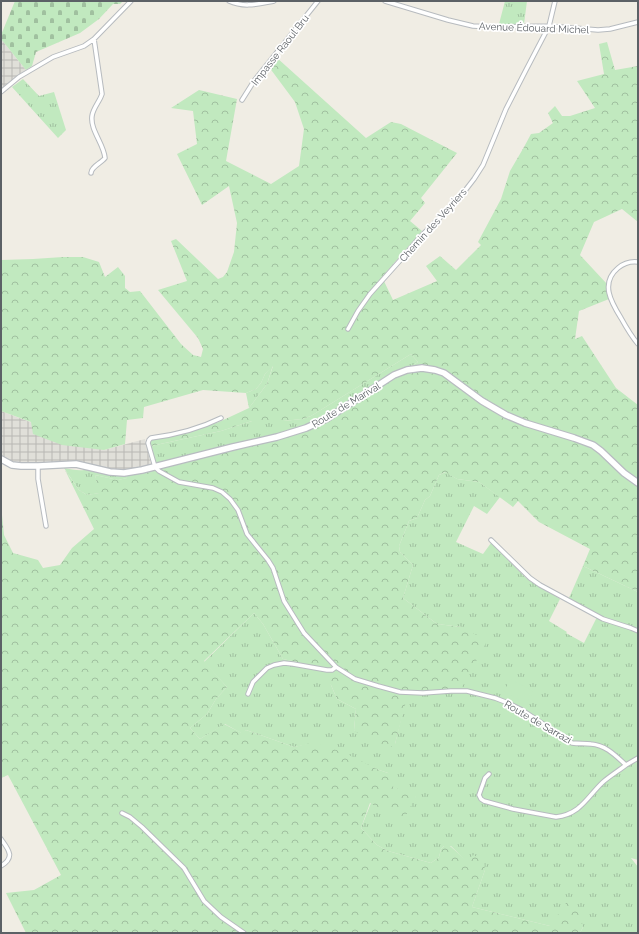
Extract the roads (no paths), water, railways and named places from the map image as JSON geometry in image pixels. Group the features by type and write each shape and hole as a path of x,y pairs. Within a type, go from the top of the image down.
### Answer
{"main road":[{"name":"Route de Marival","path":"1,459 16,466 76,464 117,473 132,472 277,437 306,428 328,418 394,376 406,370 422,368 444,373 490,406 506,415 525,423 580,440 593,446 638,483"}],"street":[{"path":"1,92 19,77 53,57 84,46 94,39 131,1"},
{"path":"229,1 244,6 274,1"},
{"name":"Impasse Raoul Bru","path":"242,100 254,81 318,1"},
{"name":"Avenue Édouard Michel","path":"385,1 448,20 474,26 549,26 598,30 610,29 638,22"},
{"name":"Chemin des Veyriers","path":"348,329 370,294 419,238 452,206 474,179 486,160 506,109 549,26 555,1"},
{"path":"91,173 91,170 105,158 103,148 93,126 92,118 93,111 102,94 94,39"},
{"path":"638,262 634,261 620,266 614,271 608,285 611,301 638,344"},
{"path":"155,467 148,443 151,438 171,435 208,424 221,418"},
{"path":"38,466 38,479 46,526"},
{"name":"Route de Sarrazi","path":"155,467 159,471 179,482 214,488 222,492 230,499 238,510 247,534 273,568 284,601 304,633 336,667 355,679 400,692 423,693 467,691 495,698 522,710 572,743 592,744 607,749 626,766"},
{"path":"491,540 530,578 540,585 603,619 638,631"},
{"path":"248,694 252,682 267,668 274,665 284,663 327,670 332,670 336,667"},
{"path":"489,774 485,778 479,795 484,801 513,809 556,817 563,816 576,810 588,800 602,783 638,758"},
{"path":"122,813 130,817 142,827 184,868 204,901 221,917 244,933"},
{"path":"1,839 10,853 8,860 1,866"}]}
